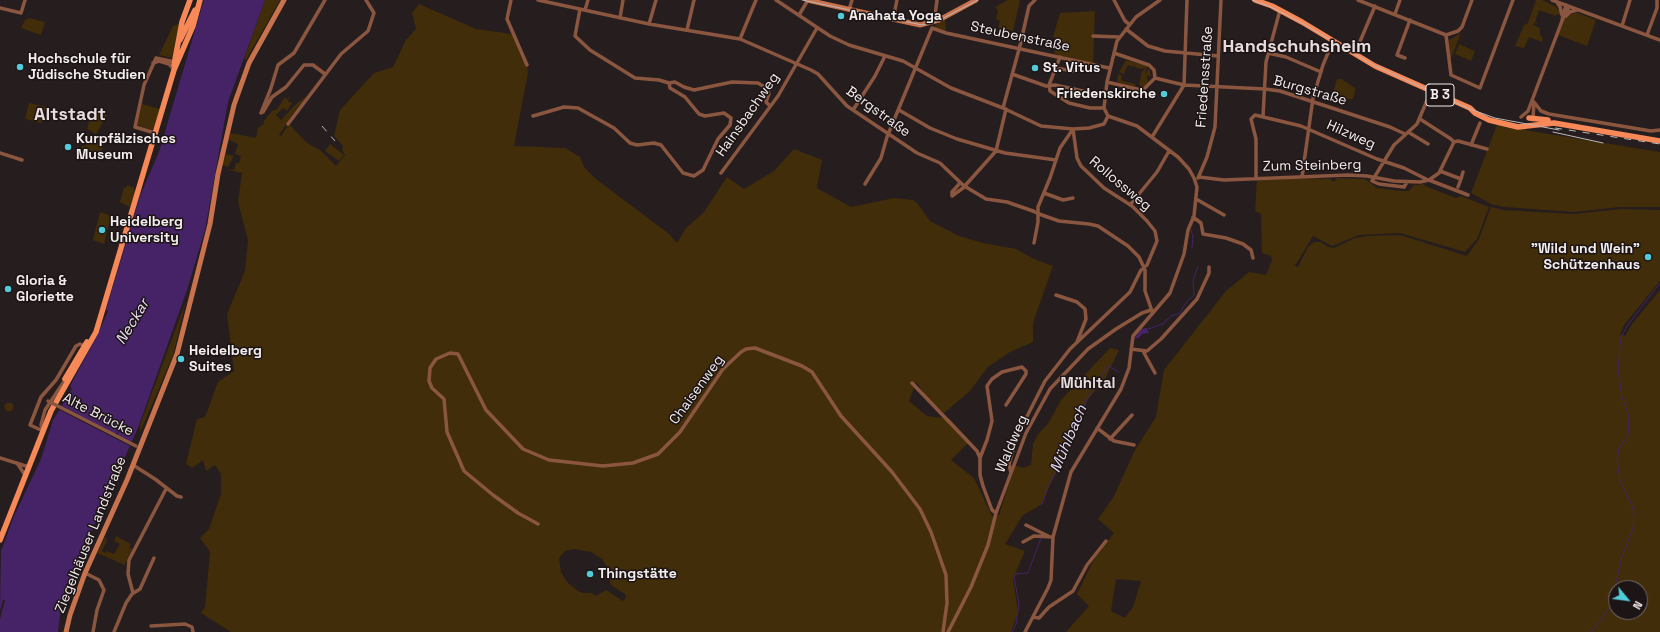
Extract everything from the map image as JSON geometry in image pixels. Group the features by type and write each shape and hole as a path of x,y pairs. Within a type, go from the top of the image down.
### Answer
{"main road":[{"name":"Ziegelhäuser Landstraße","path":"66,632 70,615 85,574 133,466 137,447 178,349 210,224 218,174 234,105 249,63 284,0"},
{"path":"807,0 931,26 976,0"},
{"name":"B 3","path":"1255,0 1280,10 1375,66 1470,108 1475,113 1490,120 1511,126 1521,127 1554,123"},
{"path":"183,50 190,1"},
{"path":"58,396 98,325 176,62 182,22 190,1"},
{"path":"178,45 200,1"},
{"path":"176,62 183,50 200,1"},
{"name":"B 3","path":"1511,126 1526,124 1532,118 1660,141"},
{"path":"0,540 65,380 86,347"}],"street":[{"path":"0,8 21,13 25,0"},
{"path":"325,0 294,53 278,64 271,88 261,113 266,108 272,97 286,87 306,64 313,65 325,74"},
{"path":"288,124 341,54 368,31 374,13 366,0"},
{"path":"511,0 507,19 527,65"},
{"name":"Bergstraße","path":"538,0 650,24 740,39 795,63 818,74 836,95 853,110 917,153 940,163 963,185 986,198 1007,202 1058,221 1089,224 1102,229 1128,246 1139,258 1144,268"},
{"path":"585,10 588,0"},
{"path":"620,18 623,0"},
{"path":"650,24 656,0"},
{"path":"687,30 694,0"},
{"path":"740,39 756,0"},
{"path":"776,0 817,28 849,45 916,67 951,88 1004,108 1041,126 1074,129 1101,125 1106,122 1108,116"},
{"path":"799,15 807,0"},
{"path":"849,10 852,0"},
{"path":"892,19 897,0"},
{"path":"935,16 937,0"},
{"path":"1022,37 1029,6 1036,0"},
{"path":"1114,0 1125,21 1129,24"},
{"path":"1025,632 1046,596 1051,580 1053,537 1071,472 1121,389 1128,372 1133,336 1147,320 1152,311 1167,297 1173,286 1184,254 1189,227 1193,217 1197,179 1178,157 1152,137 1137,126 1108,116 1104,108 1109,68 1119,37 1136,16 1160,0"},
{"path":"1152,137 1184,85 1187,0"},
{"name":"Friedensstraße","path":"1197,179 1215,127 1221,0"},
{"path":"1358,0 1446,35 1458,31 1462,27 1472,0"},
{"path":"1395,14 1400,0"},
{"path":"1446,35 1451,75 1480,88 1513,0"},
{"path":"1622,26 1630,0"},
{"path":"1647,35 1657,8 1657,0"},
{"path":"1554,1 1660,40"},
{"path":"1554,1 1560,7 1563,16"},
{"path":"1356,51 1375,6"},
{"path":"1521,117 1528,110 1568,6"},
{"path":"580,9 575,36 590,50 635,78 659,80 669,83 674,82 694,90 732,82 758,83 768,89 769,94 766,102 770,106"},
{"path":"1256,178 1256,139 1251,119 1254,115 1263,116 1268,53 1280,10"},
{"path":"1563,16 1577,10"},
{"path":"1405,58 1397,55 1410,20"},
{"path":"865,184 879,162 931,26"},
{"name":"Steubenstraße","path":"931,26 946,33 1109,68"},
{"name":"Hainsbachweg","path":"721,173 781,90 795,63 817,28"},
{"path":"1126,28 1146,46 1185,54 1218,56"},
{"path":"1093,36 1119,37"},
{"path":"1302,178 1313,101 1321,72 1333,41"},
{"path":"963,185 952,192 952,196 963,188 996,151 1004,108 1021,42"},
{"path":"1107,82 1141,90 1155,78 1154,70 1149,65 1114,53"},
{"path":"1268,53 1288,58 1321,72"},
{"path":"853,110 875,76 885,56"},
{"path":"155,133 135,127 144,85 153,63 158,57 176,62"},
{"path":"1060,58 1049,85 1050,91 1069,103 1083,107 1104,108"},
{"path":"153,63 158,61 169,64 174,69"},
{"path":"1056,68 1073,71 1088,67 1090,64"},
{"path":"1012,74 1046,86 1049,85 1106,96"},
{"name":"Burgstraße","path":"1155,78 1184,85 1265,89 1286,93 1390,127 1428,144"},
{"path":"533,116 564,107 580,108 614,128 631,144 654,143 661,145 683,173 689,176 696,176 704,169 718,139 730,125 731,118 724,113 705,116 698,114 685,97 671,88 669,83"},
{"path":"1431,91 1420,119 1414,128 1406,133 1392,148 1373,177 1372,182 1404,187 1407,182 1428,180 1468,195"},
{"path":"1532,118 1535,93"},
{"path":"1534,102 1541,111 1548,114 1651,131 1660,130"},
{"path":"899,110 930,128 957,139 983,145 996,151 1056,160"},
{"path":"1528,110 1532,118 1540,124"},
{"path":"1532,118 1541,111"},
{"name":"Hilzweg","path":"1263,116 1308,129 1420,175 1428,180"},
{"path":"1420,119 1452,139 1454,142"},
{"path":"1471,145 1480,123"},
{"path":"1034,243 1038,222 1037,210 1063,142 1074,129"},
{"name":"Rollossweg","path":"1074,129 1077,158 1081,166 1104,188 1130,205 1154,228 1156,234 1156,245 1147,265 1141,270 1137,281 1130,292 1077,342"},
{"path":"1454,142 1458,141 1487,149"},
{"path":"1428,180 1440,171 1454,142"},
{"path":"1130,205 1157,172 1169,151"},
{"path":"0,153 22,160"},
{"path":"1440,171 1461,179"},
{"path":"1458,187 1463,172"},
{"name":"Zum Steinberg","path":"1197,179 1220,180 1302,178 1348,175 1373,177"},
{"path":"1044,193 1063,200 1074,198"},
{"path":"1196,199 1224,215"},
{"path":"1193,217 1201,223 1203,234 1226,238 1243,244 1251,250 1253,258"},
{"path":"1131,349 1143,351 1158,343 1192,306 1202,289 1210,269 1209,267"},
{"path":"1144,268 1144,291 1152,311"},
{"path":"1011,473 1009,468 1010,458 1024,419 1045,381 1077,342 1086,319 1085,309 1077,302 1056,295"},
{"name":"Waldweg","path":"948,632 970,587 988,544 996,513 1026,433 1053,384 1088,349 1107,334 1143,313 1152,311"},
{"path":"1143,313 1147,320"},
{"path":"43,431 30,425 45,399 45,392 56,380 77,345 80,344 86,347"},
{"name":"Chaisenweg","path":"538,524 519,514 492,496 472,479 462,468 447,432 444,399 435,390 428,378 431,366 441,356 455,353 463,361 486,410 520,447 549,460 589,465 612,465 650,458 665,449 687,422 720,373 744,350 755,348 802,366 814,374 841,416 892,472 923,514 947,579 947,614 943,632"},
{"path":"1143,351 1155,373"},
{"path":"996,513 992,510 980,475 980,458 992,421 987,386 998,374 1021,367 1026,370 1026,374 1006,405"},
{"path":"43,431 41,426 45,410 65,380"},
{"path":"912,383 943,418 974,447 980,458"},
{"name":"Alte Brücke","path":"45,399 137,447"},
{"path":"1110,439 1132,416"},
{"path":"1097,428 1110,439 1134,445"},
{"path":"0,458 29,467"},
{"path":"17,463 26,476"},
{"path":"133,466 155,478 166,489 178,497 181,497"},
{"path":"133,593 128,574 130,560 166,489"},
{"path":"1026,525 1048,536"},
{"path":"1023,542 1032,537 1053,537"},
{"path":"1033,617 1039,618 1049,607 1072,592 1078,584 1086,565 1106,541"},
{"path":"114,632 124,607 133,593 140,588 154,558"},
{"path":"85,574 99,580 104,590 97,610 93,632"},
{"path":"151,626 185,624 192,627 193,632"}],"shaded area":[{"path":"265,0 280,0 246,60 244,59"},
{"path":"1008,0 1020,0 1013,31 998,28 1000,21 996,19 998,11 995,7"},
{"path":"1536,0 1542,0 1555,6 1560,12 1560,15 1557,14 1556,16 1539,10 1535,22 1539,24 1534,23 1533,25 1540,28 1540,35 1543,38 1542,42 1529,37 1524,48 1515,46 1524,25 1528,23"},
{"path":"419,4 476,29 512,34 527,64 528,73 514,146 565,148 580,157 584,167 596,179 668,233 677,243 686,228 704,212 727,177 744,189 774,171 794,149 822,160 817,188 851,207 894,198 913,200 918,204 930,221 959,236 983,243 1016,249 1034,259 1053,266 1033,323 1033,342 1010,352 988,367 969,392 944,413 926,396 916,382 909,401 927,416 950,419 970,441 951,460 974,478 992,516 994,517 999,515 1015,465 1023,468 1031,465 1033,444 1038,434 1048,424 1061,400 1110,348 1119,350 1106,377 1086,402 1082,416 1041,505 1023,515 1005,544 1025,551 1013,579 1018,612 1011,632 231,632 201,613 205,607 210,552 200,538 209,529 221,494 221,474 215,465 206,471 203,460 192,468 186,464 197,419 205,417 218,382 234,371 227,314 245,271 248,240 238,202 242,173 228,169 234,170 236,163 239,163 241,156 235,154 238,144 229,140 230,133 256,138 258,128 264,124 263,122 272,111 277,109 285,97 287,100 290,95 288,101 292,103 287,111 283,108 276,115 281,120 297,103 308,95 292,115 279,135 281,136 289,124 307,143 320,150 336,166 345,155 342,150 343,146 334,136 340,110 374,73 393,67 406,40 416,29 412,13","holes":["574,549 591,552 602,559 611,574 610,584 626,595 623,601 606,590 596,596 592,593 583,593 567,582 561,572 559,558 565,551"]},
{"path":"1095,11 1093,64 1054,54 1058,39 1053,37 1060,13"},
{"path":"1578,13 1596,20 1587,46 1558,35 1565,19 1570,14"},
{"path":"29,18 45,22 41,35 21,28 25,20"},
{"path":"945,20 946,31 935,28 935,25"},
{"path":"179,24 173,58 159,55 173,26"},
{"path":"1461,33 1450,61 1449,40"},
{"path":"1459,44 1475,51 1471,61 1455,54"},
{"path":"1126,60 1147,66 1145,75 1149,68 1151,77 1147,75 1147,80 1149,81 1145,86 1141,88 1139,83 1142,71 1145,70 1144,68 1141,69 1135,67 1134,65 1133,67 1128,65 1124,74 1119,72"},
{"path":"1118,74 1122,75 1121,79 1123,81 1135,84 1135,87 1117,82"},
{"path":"1337,79 1342,79 1356,89 1353,99 1345,99 1334,90"},
{"path":"29,103 46,107 41,123 25,119"},
{"path":"142,104 160,109 152,130 137,125"},
{"path":"96,111 107,115 96,134 87,129 92,112 96,113"},
{"path":"1498,122 1530,131 1660,152 1660,207 1621,207 1574,212 1504,207 1491,204 1471,193"},
{"path":"87,134 105,141 97,161 80,156 82,146 85,146 87,141"},
{"path":"330,144 344,155 339,161 325,151"},
{"path":"226,154 234,156 228,167 222,165"},
{"path":"1291,178 1330,179 1334,182 1337,178 1365,179 1377,188 1402,191 1409,191 1414,185 1424,184 1425,186 1456,198 1461,196 1489,207 1477,239 1465,252 1400,233 1359,235 1332,246 1313,236 1294,265 1298,267 1308,247 1314,242 1321,242 1328,247 1334,248 1355,238 1368,236 1400,235 1467,256 1479,239 1491,207 1503,210 1573,214 1622,209 1660,210 1660,281 1624,325 1620,335 1625,336 1632,324 1660,290 1660,632 1066,632 1089,606 1077,594 1093,561 1114,533 1098,519 1114,496 1135,450 1156,417 1164,370 1226,291 1249,272 1266,275 1272,260 1271,256 1262,253 1261,214 1255,211 1257,180","holes":["1116,579 1141,581 1133,607 1125,618 1111,611"]},
{"path":"127,185 134,188 136,191 130,207 120,202 124,187 126,188"},
{"path":"100,212 111,216 104,244 93,240"},
{"path":"186,301 173,356 140,432 140,425"},
{"path":"7,403 11,403 13,407 11,411 7,411 5,409 5,405"},
{"path":"116,536 131,544 129,547 132,549 125,565 97,553 105,537 107,540 102,551 106,553 107,551 114,554 120,544 114,541"}],"water":[{"name":"Neckar","path":"204,0 265,0 228,102 205,230 187,290 138,428 77,563 61,607 58,632 0,632 0,619 5,600 3,600 0,611 1,551 14,516 41,459 53,420 72,389 70,386 99,332 108,311 106,310 140,196 159,152"},
{"path":"1147,328 1149,333 1142,334 1139,338 1134,339 1141,329"}],"pier":[{"path":"60,405 115,434 118,432 118,435 132,443 130,446 58,409"}],"waterway":[{"name":"Mühlbach","path":"1191,230 1193,237 1192,248"},
{"name":"Mühlbach","path":"1148,329 1163,324 1171,316 1180,313 1185,304 1194,295 1193,280 1198,267"},
{"path":"1620,346 1621,338 1627,326 1660,283"},
{"path":"1616,580 1622,557 1633,529 1634,513 1620,480 1617,461 1619,448 1628,436 1629,417 1622,397 1618,369 1620,348"},
{"name":"Mühlbach","path":"1042,505 1048,487 1063,459 1074,427 1081,416 1088,396 1108,366 1119,372"},
{"name":"Mühlbach","path":"1012,632 1016,624 1019,604 1014,577 1016,574 1028,573 1041,538"},
{"path":"1590,632 1595,628 1608,610"}],"tram line":[{"path":"802,0 922,25 936,22 978,0"},
{"path":"1252,0 1271,7 1302,23 1375,66 1470,109 1495,118 1559,130"},
{"path":"1553,132 1603,143"}],"railway":[{"path":"322,126 335,141"},
{"path":"1555,128 1660,144"}],"place":[{"name":"Anahata Yoga","path":"841,16"},
{"name":"Hochschule für Jüdische Studien","path":"20,67"},
{"name":"St. Vitus","path":"1035,68"},
{"name":"Friedenskirche","path":"1164,94"},
{"name":"Kurpfälzisches Museum","path":"68,147"},
{"name":"Heidelberg University","path":"102,230"},
{"name":"\"Wild und Wein\" Schützenhaus","path":"1648,257"},
{"name":"Gloria & Gloriette","path":"8,289"},
{"name":"Heidelberg Suites","path":"181,359"},
{"name":"Thingstätte","path":"590,574"}],"district":[{"name":"Handschuhsheim","path":"1297,47"},
{"name":"Altstadt","path":"70,115"},
{"name":"Mühltal","path":"1088,384"}]}
